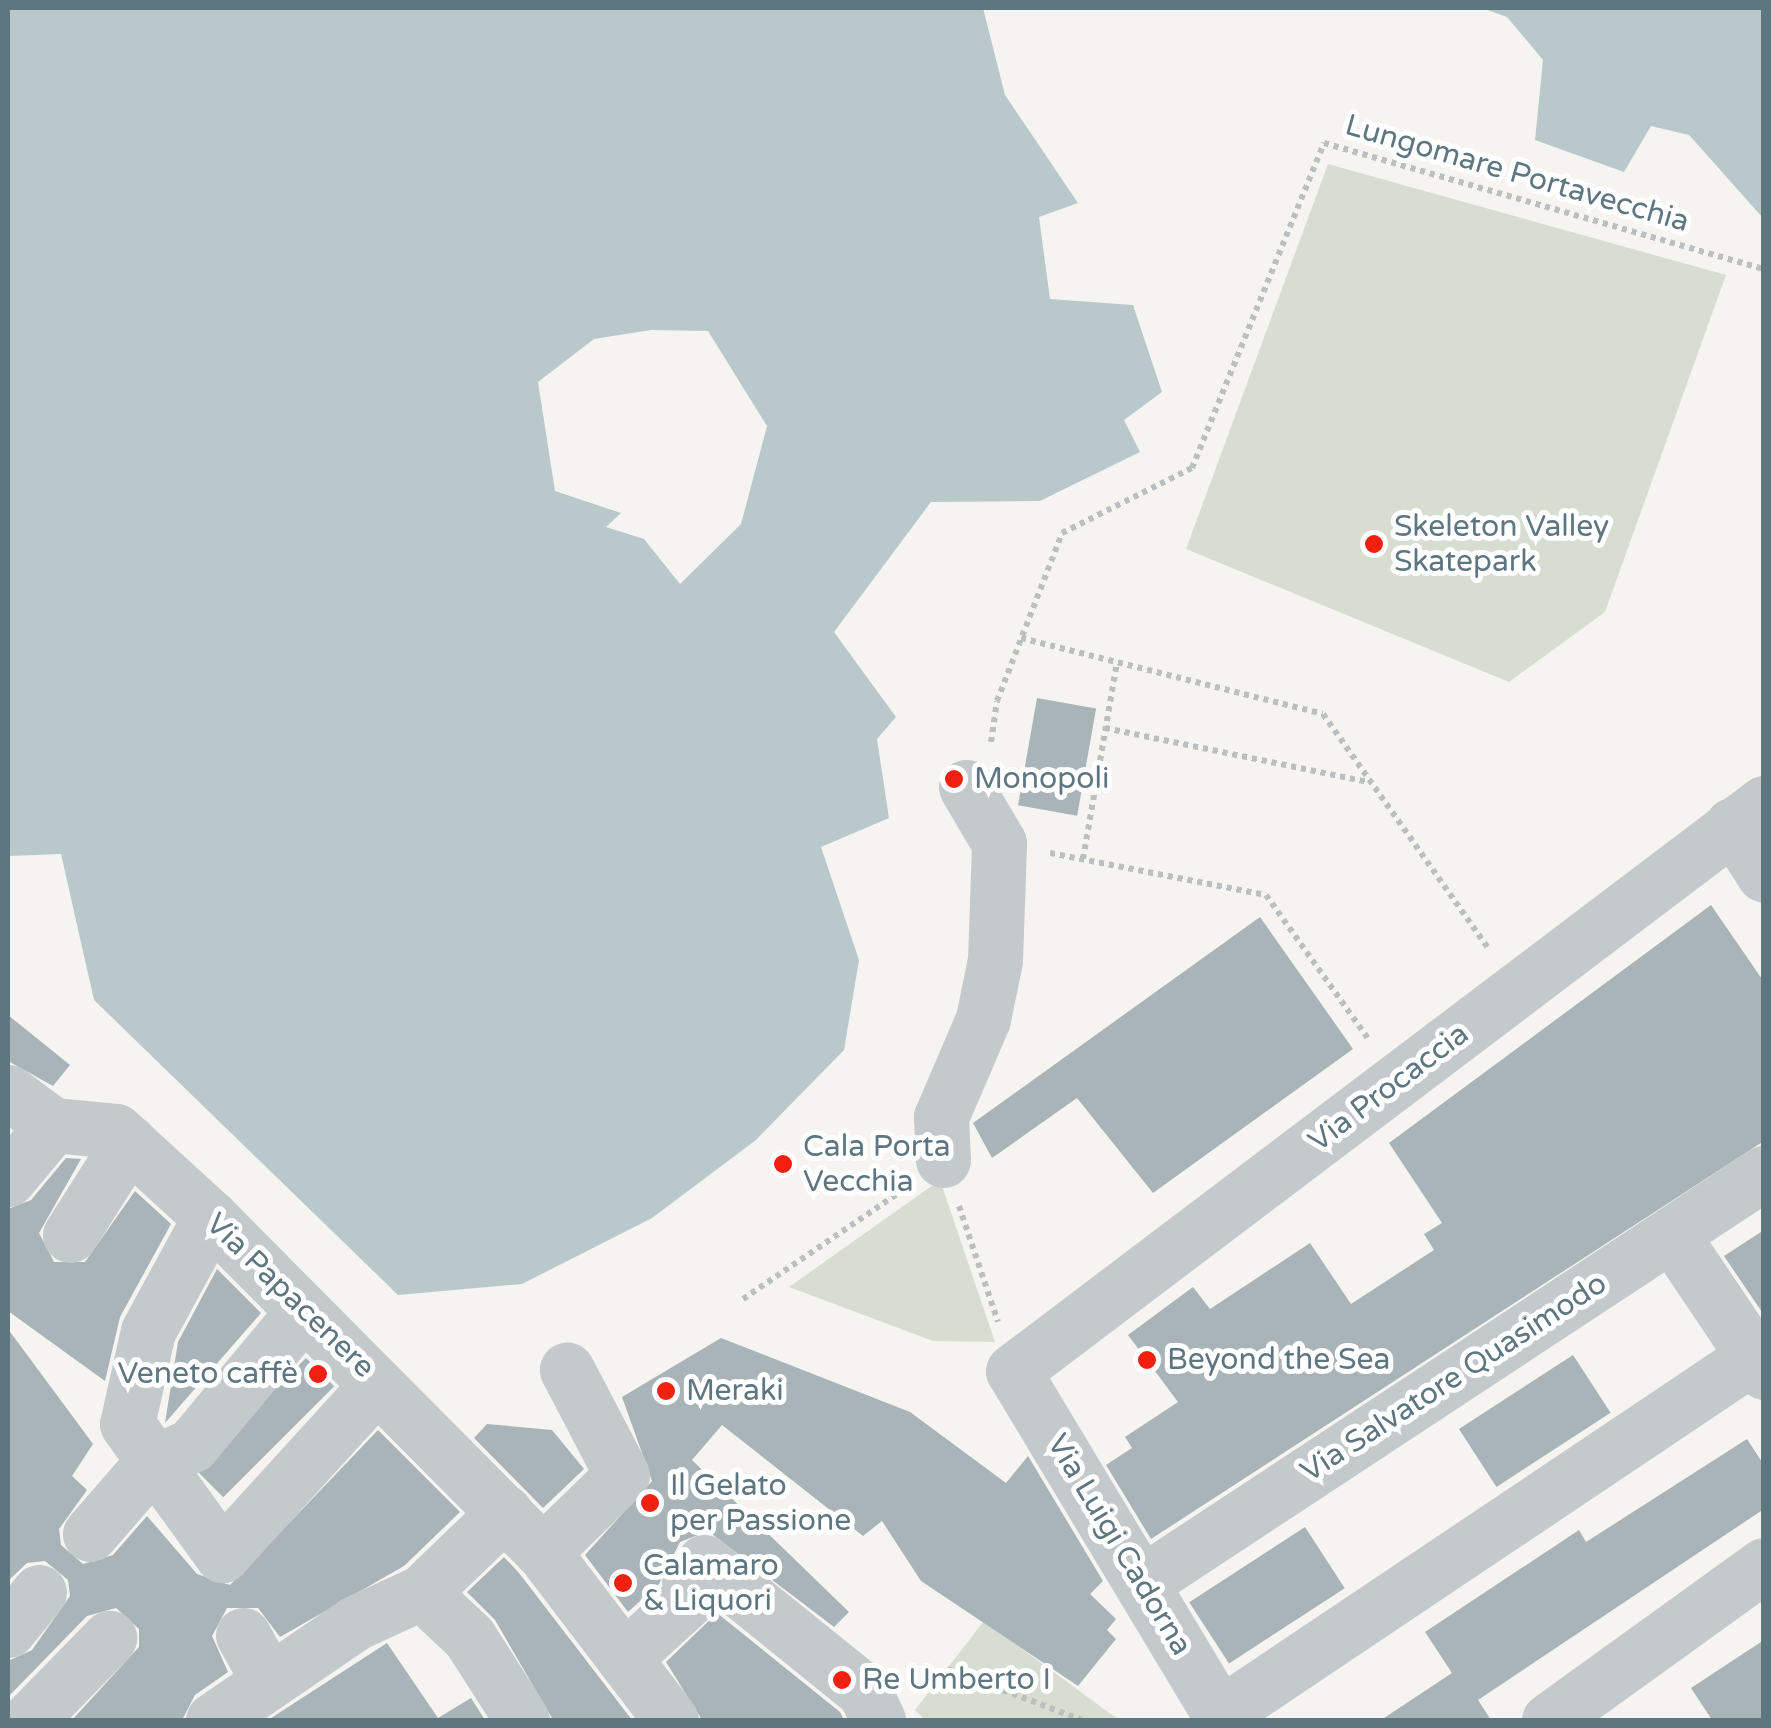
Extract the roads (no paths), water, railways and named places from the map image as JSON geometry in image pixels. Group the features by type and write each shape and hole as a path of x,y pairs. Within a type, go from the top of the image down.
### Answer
{"street":[{"path":"943,1160 942,1117 983,1019 995,960 982,814"},
{"path":"1748,814 1764,875"},
{"name":"Via Procaccia","path":"1013,1371 1748,814"},
{"path":"8,1092 53,1125 8,1178"},
{"name":"Via Papacenere","path":"53,1125 94,1125 129,1142 210,1217 302,1313 369,1393 504,1512 543,1552 671,1720"},
{"path":"70,1235 129,1142"},
{"name":"Via Salvatore Quasimodo","path":"1143,1582 1764,1173"},
{"path":"210,1217 148,1330 127,1424 150,1465 222,1555 369,1393"},
{"path":"1221,1718 1758,1365 1672,1235"},
{"path":"90,1534 150,1465 192,1445 302,1313"},
{"path":"543,1552 622,1474 567,1370"},
{"name":"Via Luigi Cadorna","path":"1013,1371 1143,1582 1221,1718"},
{"path":"213,1720 255,1656 422,1592 504,1512"},
{"path":"1549,1720 1764,1565"},
{"path":"624,1658 692,1596 697,1572 865,1692 878,1720"},
{"path":"437,1607 469,1637 522,1720"},
{"path":"29,1720 109,1638"}],"place":[{"name":"Skeleton Valley Skatepark","path":"1374,544"},
{"name":"Monopoli","path":"954,779"},
{"name":"Cala Porta Vecchia","path":"783,1164"},
{"name":"Beyond the Sea","path":"1147,1360"},
{"name":"Veneto caffè","path":"318,1374"},
{"name":"Meraki","path":"666,1391"},
{"name":"Il Gelato per Passione","path":"650,1503"},
{"name":"Calamaro & Liquori","path":"623,1583"},
{"name":"Re Umberto I","path":"842,1680"}]}
